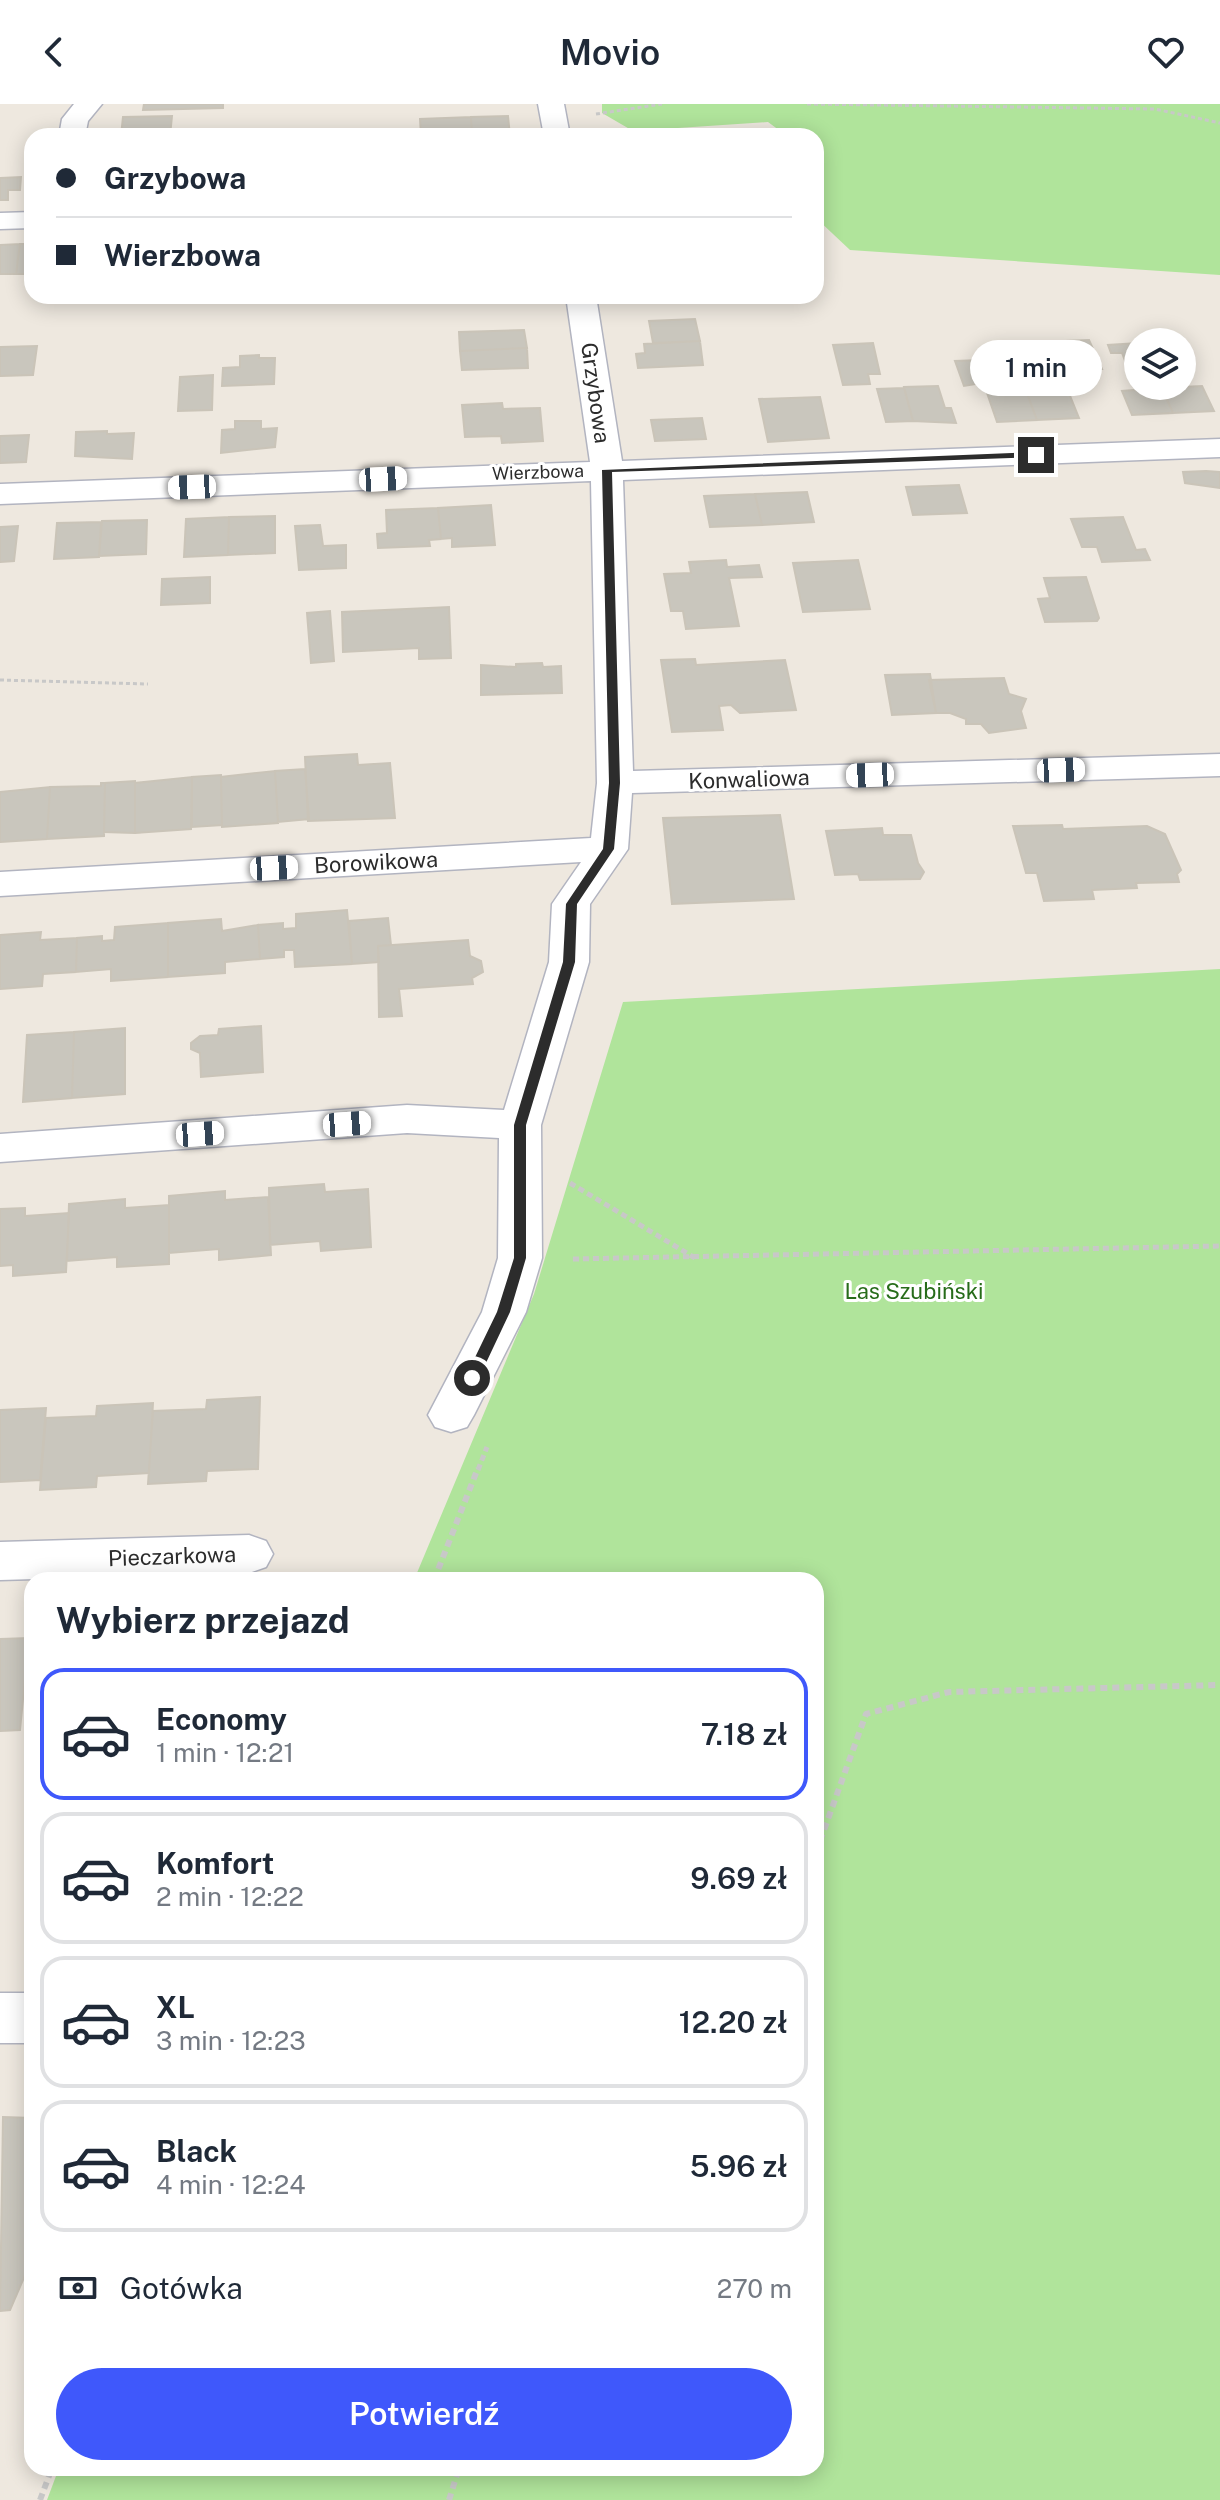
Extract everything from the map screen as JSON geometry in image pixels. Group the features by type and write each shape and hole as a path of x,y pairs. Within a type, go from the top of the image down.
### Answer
{"street":[{"path":"73,128 75,119 89,104"},
{"path":"0,221 24,220"},
{"name":"Grzybowa","path":"451,1415 504,1312 520,1258 519,1138 569,962 571,904 609,849 615,783 607,470 582,304"},
{"name":"Wierzbowa","path":"0,494 1220,448"},
{"name":"Konwaliowa","path":"615,783 1220,765"},
{"name":"Borowikowa","path":"0,884 609,849"},
{"path":"0,1148 407,1119 519,1138"},
{"name":"Pieczarkowa","path":"0,1561 249,1554"},
{"path":"0,2018 24,2018"}],"path":[{"path":"553,120 662,104"},
{"path":"807,104 1155,109 1220,123"},
{"path":"0,680 148,684"},
{"path":"519,1138 697,1259"},
{"path":"520,1258 697,1259 1220,1246"},
{"path":"437,1572 490,1440 494,1418 472,1378"},
{"path":"824,1830 866,1714 949,1692 1220,1685"},
{"path":"40,2500 49,2476"},
{"path":"449,2500 456,2476"}],"green space":[{"path":"602,104 1220,104 1220,275 850,250 824,226 824,128 776,128 768,122 628,128 602,113"},
{"name":"Las Szubiński","path":"1220,969 1220,2500 47,2500 56,2476 824,2476 824,1572 417,1572 534,1294 623,1002"}],"building":[{"path":"144,104 223,104 223,108 143,110"},
{"path":"172,116 171,128 122,128 123,117"},
{"path":"508,116 509,128 472,128 471,117"},
{"path":"471,117 472,128 421,128 420,119"},
{"path":"21,177 20,190 8,190 8,200 0,200 0,178"},
{"path":"20,244 16,274 0,274 0,245"},
{"path":"20,244 24,244 24,274 16,274"},
{"path":"695,319 700,341 653,343 649,321"},
{"path":"524,330 527,348 460,351 459,332"},
{"path":"1089,340 1102,369 1079,370 1067,341"},
{"path":"700,341 703,365 638,368 636,354 645,353 644,344"},
{"path":"873,343 880,374 868,374 870,384 843,385 833,345"},
{"path":"1124,344 1124,358 1122,353 1111,353 1108,345"},
{"path":"37,346 33,375 0,376 0,347"},
{"path":"527,348 528,368 462,370 460,351"},
{"path":"259,355 259,358 275,358 274,384 222,386 223,368 240,367 240,356"},
{"path":"981,360 988,382 964,386 955,361"},
{"path":"213,375 212,410 178,411 180,377"},
{"path":"938,386 945,408 951,408 956,423 913,421 904,387"},
{"path":"1066,386 1079,418 1037,420 1025,388"},
{"path":"1196,386 1202,386 1214,411 1173,413 1167,400 1196,400"},
{"path":"904,388 913,421 886,422 877,389"},
{"path":"1025,388 1037,420 997,422 986,390"},
{"path":"820,397 829,438 768,442 759,399"},
{"path":"1126,400 1167,400 1173,413 1132,415"},
{"path":"502,403 503,409 540,408 543,441 502,443 501,436 465,437 462,405"},
{"path":"702,418 706,439 655,441 651,420"},
{"path":"235,421 261,421 261,429 277,428 275,447 221,453 222,430 235,429"},
{"path":"107,431 107,434 134,433 132,459 75,456 76,432"},
{"path":"29,435 26,462 0,463 0,436"},
{"path":"1183,472 1220,472 1220,488 1185,483"},
{"path":"959,485 967,513 913,515 906,487"},
{"path":"807,492 814,522 762,525 755,494"},
{"path":"755,494 762,525 710,527 704,496"},
{"path":"491,505 495,545 452,547 452,538 441,539 438,508"},
{"path":"438,508 441,539 429,540 430,546 378,548 377,534 387,533 386,510"},
{"path":"275,516 275,553 228,555 229,517"},
{"path":"229,517 228,555 184,557 186,519"},
{"path":"1123,517 1136,550 1145,549 1150,560 1102,562 1097,547 1082,547 1071,519"},
{"path":"147,520 146,554 99,556 102,521"},
{"path":"101,522 99,557 54,559 57,523"},
{"path":"320,525 323,546 346,545 346,568 299,570 295,526"},
{"path":"18,526 14,561 0,562 0,527"},
{"path":"726,560 727,567 759,565 762,577 729,578 739,626 686,629 683,611 671,611 664,574 691,573 689,562"},
{"path":"858,560 870,609 803,612 793,563"},
{"path":"210,577 210,603 161,605 162,579"},
{"path":"1086,577 1099,618 1097,621 1045,622 1038,599 1050,598 1044,578"},
{"path":"449,607 451,658 419,659 419,648 343,652 342,612"},
{"path":"330,611 334,661 311,663 307,613"},
{"path":"695,659 696,665 785,660 796,710 740,713 731,705 719,706 723,730 672,732 661,660"},
{"path":"542,663 543,667 561,666 562,693 481,695 481,665 516,667 516,664"},
{"path":"930,674 936,713 892,715 885,675"},
{"path":"1004,678 1009,694 1026,699 1021,711 1026,728 989,733 981,724 966,724 966,719 950,713 936,713 929,680"},
{"path":"357,754 358,765 390,763 395,818 308,821 305,757"},
{"path":"305,769 309,819 278,822 275,771"},
{"path":"275,771 278,823 222,827 221,777"},
{"path":"221,775 222,825 192,827 192,777"},
{"path":"192,777 191,829 135,833 135,783"},
{"path":"135,781 135,833 104,832 105,783"},
{"path":"105,783 104,836 47,839 50,787 101,786"},
{"path":"50,787 47,839 0,842 0,792"},
{"path":"780,815 794,899 672,904 663,818"},
{"path":"1062,825 1063,829 1147,826 1165,834 1181,870 1177,874 1179,882 1136,883 1137,888 1092,890 1094,899 1044,901 1037,873 1026,873 1013,826"},
{"path":"882,828 883,835 911,835 918,863 924,872 920,879 860,880 858,874 835,875 826,831"},
{"path":"347,910 352,964 295,967 294,950 284,950 284,957 260,959 258,925 283,923 283,929 296,928 296,914"},
{"path":"388,918 391,945 378,946 379,962 352,964 349,921"},
{"path":"221,919 222,931 258,925 260,959 225,962 225,973 168,977 168,923"},
{"path":"168,923 168,977 111,981 111,969 76,972 77,938 102,936 102,941 114,940 115,927"},
{"path":"41,932 40,940 77,938 76,972 43,974 42,986 0,989 0,935"},
{"path":"468,940 470,956 481,961 483,972 472,978 473,984 399,989 402,1016 379,1017 378,946"},
{"path":"261,1026 263,1072 201,1077 200,1053 191,1049 191,1043 200,1036 218,1035 219,1029"},
{"path":"125,1028 125,1094 72,1098 74,1032"},
{"path":"74,1032 72,1098 23,1102 27,1035"},
{"path":"324,1184 325,1192 368,1189 371,1247 321,1251 320,1241 270,1245 269,1188"},
{"path":"225,1191 225,1200 268,1197 271,1255 219,1260 219,1249 169,1253 169,1196"},
{"path":"125,1199 125,1208 169,1205 169,1264 117,1267 117,1257 67,1261 69,1204"},
{"path":"25,1208 25,1216 69,1213 66,1272 13,1276 13,1265 0,1266 0,1209"},
{"path":"260,1397 258,1469 207,1471 206,1481 148,1484 153,1411 206,1409 207,1400"},
{"path":"153,1403 149,1473 97,1476 96,1487 40,1490 46,1418 96,1416 97,1406"},
{"path":"46,1408 40,1480 0,1482 0,1410"},
{"path":"24,1638 20,1730 0,1731 0,1639"},
{"path":"3,2117 24,2118 24,2278 10,2310 0,2311"}],"route":[{"path":"472,1378 504,1312 520,1258 520,1125 569,962 571,904 609,849 615,783 607,470 1036,455"}]}
